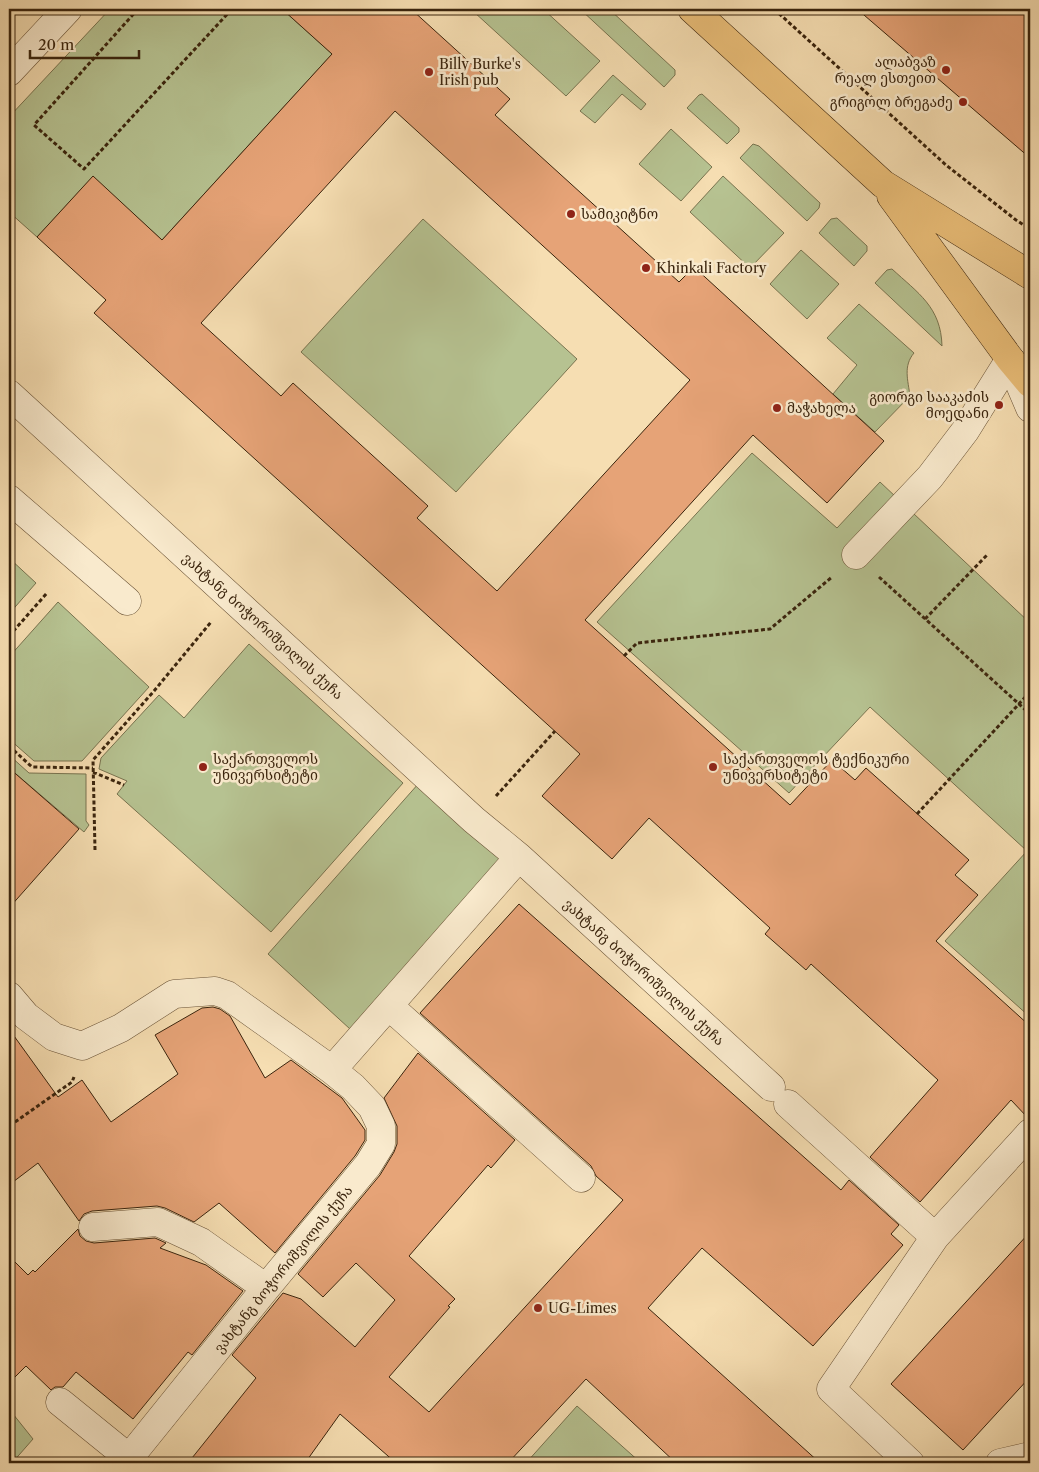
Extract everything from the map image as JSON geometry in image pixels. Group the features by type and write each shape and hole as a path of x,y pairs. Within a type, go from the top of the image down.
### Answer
{"main road":[{"path":"697,10 883,184 1010,360 1030,383"},
{"path":"883,184 1030,275"}],"street":[{"path":"9,72 68,9"},
{"path":"1010,360 1030,408"},
{"path":"856,556 930,477 965,431 1010,360"},
{"name":"ვახტანგ ბოჭორიშვილის ქუჩა","path":"9,394 474,820 519,857 934,1237"},
{"path":"9,499 127,601"},
{"path":"332,1070 519,857"},
{"name":"ვახტანგ ბოჭორიშვილის ქუჩა","path":"82,1046 121,1028 174,994 215,991 227,995 353,1087 372,1107 381,1126 381,1144 368,1165 266,1288 132,1461"},
{"path":"9,996 26,1016 54,1037 82,1046"},
{"path":"389,1006 581,1178"},
{"path":"905,1462 831,1389 934,1237 1030,1134"},
{"path":"93,1227 158,1222 200,1242 266,1288"},
{"path":"60,1402 132,1461"},
{"path":"1000,1463 1030,1456"}],"path":[{"path":"138,9 34,125 84,169 232,9"},
{"path":"774,9 946,165 1016,220 1030,228"},
{"path":"925,618 988,554"},
{"path":"624,656 637,643 770,629 856,556 1030,714"},
{"path":"9,636 47,593"},
{"path":"95,850 93,760 154,691 231,598"},
{"path":"917,814 1030,692"},
{"path":"474,820 555,731"},
{"path":"9,746 32,767 93,770 124,785"},
{"path":"15,1122 72,1082 82,1046"}],"green space":[{"path":"110,9 282,9 332,54 162,240 93,177 37,237 9,212 9,117"},
{"path":"476,9 543,9 600,61 566,96 474,12"},
{"path":"580,9 609,9 675,70 675,75 664,87"},
{"path":"613,75 646,104 641,110 622,94 595,123 580,111"},
{"path":"702,94 739,128 739,132 727,144 687,108"},
{"path":"671,129 712,167 681,201 639,164"},
{"path":"753,144 759,146 820,203 819,208 807,221 740,158"},
{"path":"723,176 784,233 750,268 690,212"},
{"path":"837,218 867,246 867,251 854,266 819,233 831,219"},
{"path":"423,219 577,359 456,492 301,352"},
{"path":"801,250 839,284 807,319 770,284"},
{"path":"892,269 919,294 933,311 941,332 942,346 875,283 887,270"},
{"path":"859,304 914,353 907,368 910,396 875,432 833,394 857,365 827,338"},
{"path":"752,453 837,528 880,482 1030,623 1030,1017 945,941 1027,851 870,707 789,793 597,622"},
{"path":"9,558 36,583 9,614"},
{"path":"58,602 149,687 82,761 34,761 9,739 9,657"},
{"path":"249,644 403,783 271,932 117,794 127,781 99,769 101,758 159,695 184,718"},
{"path":"9,755 29,773 86,774 86,821 89,825 84,832 9,768"},
{"path":"419,783 503,858 350,1029 268,954"},
{"path":"577,1406 641,1463 526,1463"},
{"path":"9,1409 33,1439 12,1463 9,1463"}],"building":[{"path":"282,9 411,9 510,99 495,115 679,282 694,267 884,441 827,503 753,435 585,620 790,805 832,760 855,780 866,768 969,860 955,875 978,895 936,941 1030,1026 1030,1118 1011,1100 920,1202 870,1157 938,1080 811,964 806,970 765,934 770,928 649,818 612,859 542,796 580,754 94,313 106,300 37,237 93,176 162,240 332,54","holes":["395,111 690,380 497,591 417,518 428,506 293,383 281,396 201,323"]},
{"path":"857,9 1019,9 1030,19 1030,158"},
{"path":"9,768 79,829 9,908"},
{"path":"519,904 841,1190 849,1180 899,1225 891,1234 903,1245 813,1346 702,1248 648,1308 820,1463 676,1463 586,1379 508,1463 396,1463 340,1414 305,1463 188,1463 256,1378 232,1355 283,1293 301,1299 355,1347 395,1300 356,1263 323,1297 298,1274 380,1175 394,1152 397,1144 397,1126 384,1098 418,1053 515,1140 491,1168 488,1165 409,1256 455,1299 389,1377 429,1412 623,1200 596,1176 591,1166 420,1013"},
{"path":"213,1007 220,1009 230,1016 265,1078 291,1060 342,1098 365,1130 365,1140 355,1156 275,1253 219,1203 194,1222 157,1206 92,1211 84,1214 79,1221 38,1163 9,1185 9,1029 58,1097 82,1080 111,1122 178,1074 155,1035 202,1008"},
{"path":"78,1229 80,1236 86,1241 94,1243 155,1238 166,1243 160,1248 206,1265 243,1291 192,1355 188,1352 133,1419 76,1372 63,1387 55,1387 51,1390 26,1366 9,1383 9,1256 28,1275 33,1270 35,1272"},
{"path":"1030,1232 1030,1377 963,1450 891,1384"}],"place":[{"name":"ალაბვაზ რეალ ესთეით","path":"946,70"},
{"name":"Billy Burke's Irish pub","path":"429,72"},
{"name":"გრიგოლ ბრეგაძე","path":"963,102"},
{"name":"სამიკიტნო","path":"571,214"},
{"name":"Khinkali Factory","path":"646,268"},
{"name":"გიორგი სააკაძის მოედანი","path":"999,405"},
{"name":"მაჭახელა","path":"777,408"},
{"name":"საქართველოს უნივერსიტეტი","path":"203,767"},
{"name":"საქართველოს ტექნიკური უნივერსიტეტი","path":"713,767"},
{"name":"UG-Limes","path":"538,1308"}]}
